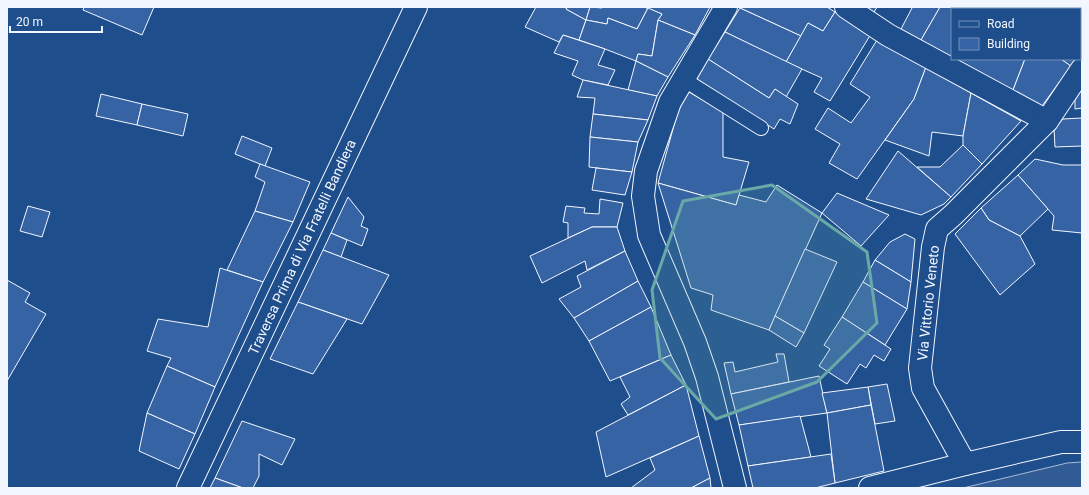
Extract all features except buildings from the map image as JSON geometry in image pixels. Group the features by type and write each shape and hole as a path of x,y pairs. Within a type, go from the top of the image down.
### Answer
{"street":[{"name":"Traversa Prima di Via Fratelli Bandiera","path":"188,488 416,7"},
{"path":"726,7 670,102 646,171 643,196 649,235 695,342 707,377 735,488"},
{"path":"846,7 888,35 1047,120"},
{"name":"Via Vittorio Veneto","path":"965,464 923,388 920,368 933,248 937,229 953,215 1047,120 1082,69"},
{"path":"870,488 1061,442 1082,442"}],"lane":[{"path":"684,79 761,128"}],"highlighted area":[{"path":"772,185 867,252 877,323 817,382 716,419 660,358 652,290 683,201"}],"shaded area":[{"path":"1082,462 1082,488 963,488 1067,463"}]}
